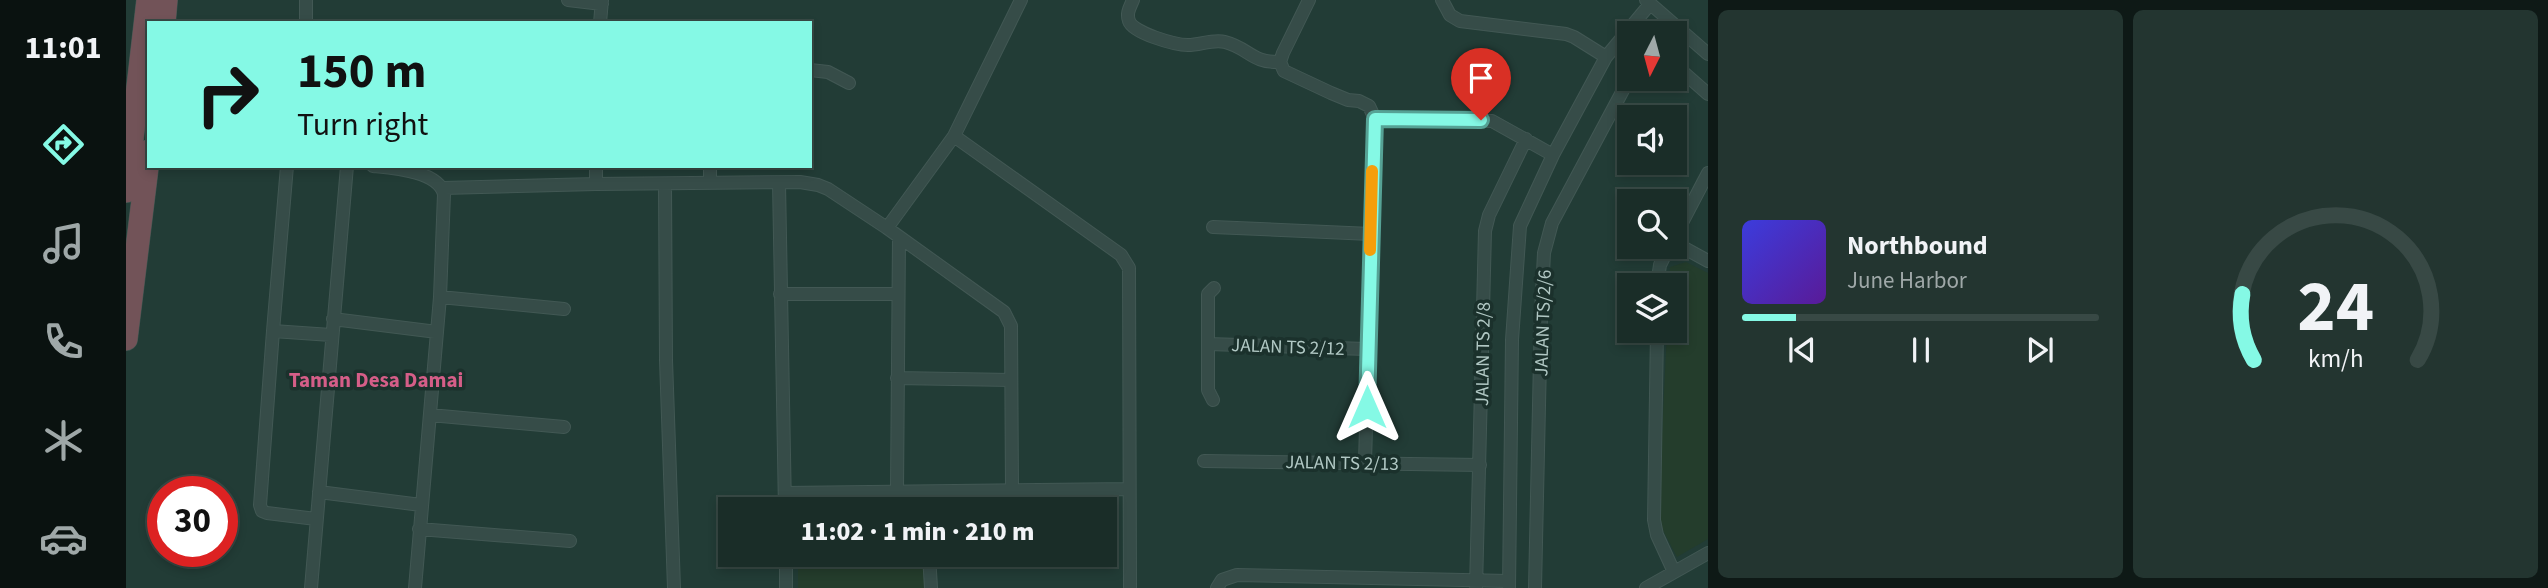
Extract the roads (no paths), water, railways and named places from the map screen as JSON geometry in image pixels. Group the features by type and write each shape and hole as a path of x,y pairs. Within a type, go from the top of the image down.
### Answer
{"highway":[{"path":"126,191 148,0"},
{"path":"164,21 166,0"},
{"path":"126,339 147,167"}],"street":[{"path":"306,0 306,21"},
{"path":"568,0 602,2 600,21"},
{"path":"887,228 954,136 1021,0"},
{"path":"1133,0 1128,16 1131,25 1137,29 1171,43 1185,45 1224,42 1257,60 1280,62"},
{"path":"1309,0 1280,62 1284,71 1331,93 1368,106 1375,119 1365,463"},
{"path":"1442,0 1450,15 1460,21 1566,34 1606,57"},
{"path":"1217,588 1222,580 1237,575 1327,583 1509,585 1512,340 1520,226 1553,155 1606,57 1648,2 1708,54"},
{"path":"812,70 828,72 849,83"},
{"path":"1687,76 1708,94"},
{"name":"JALAN TS/2/6","path":"1535,588 1545,243 1552,223 1623,91"},
{"path":"1375,119 1492,121 1553,155"},
{"path":"954,136 1121,255 1129,268 1130,588"},
{"name":"JALAN TS 2/8","path":"1476,584 1485,231 1489,215 1526,139"},
{"path":"287,168 260,505 262,511 267,513 316,519"},
{"path":"311,588 347,168"},
{"path":"388,168 410,171 435,181 443,188 445,202 440,297 415,588"},
{"path":"596,168 596,184"},
{"path":"710,168 710,183"},
{"path":"1687,213 1708,173"},
{"path":"443,188 710,183 818,185 887,228 1003,312 1011,326 1012,489"},
{"path":"779,183 785,494 1129,489"},
{"path":"665,185 666,360 674,588"},
{"path":"1213,228 1371,234"},
{"path":"897,492 899,237"},
{"path":"1687,250 1708,261"},
{"path":"1213,400 1208,390 1208,294 1214,288"},
{"path":"780,294 897,294"},
{"path":"440,297 564,309"},
{"path":"333,318 437,332"},
{"path":"273,331 331,335"},
{"path":"1657,343 1654,520 1657,535 1674,572"},
{"name":"JALAN TS 2/12","path":"1208,344 1367,349"},
{"path":"897,378 1012,380"},
{"path":"430,415 564,427"},
{"name":"JALAN TS 2/13","path":"1204,461 1480,465"},
{"path":"319,492 421,505"},
{"path":"926,492 926,497"},
{"path":"419,529 570,541"},
{"path":"1646,588 1708,554"},
{"path":"786,567 786,588"},
{"path":"929,567 930,588"}],"district":[{"name":"Taman Desa Damai","path":"376,380"}]}
